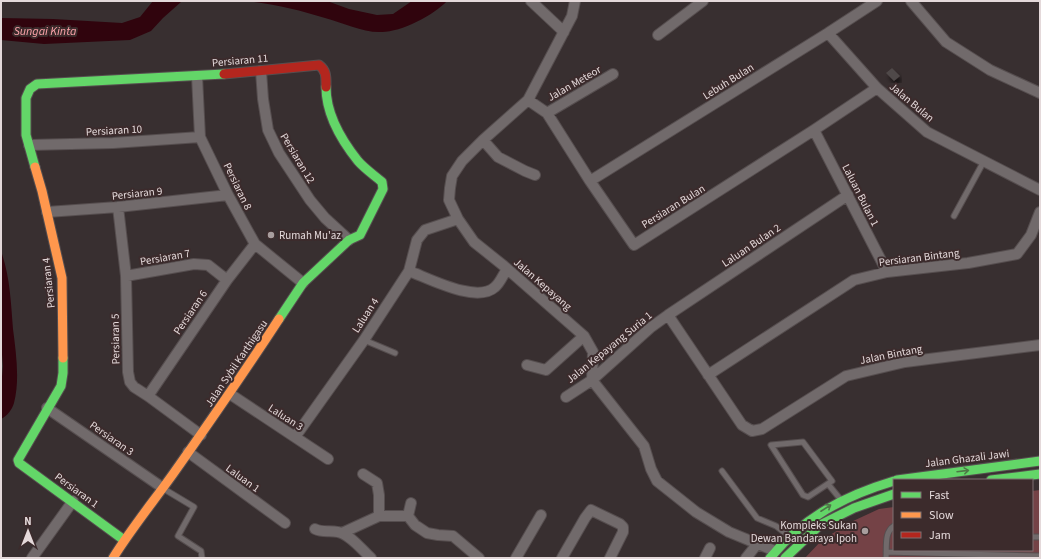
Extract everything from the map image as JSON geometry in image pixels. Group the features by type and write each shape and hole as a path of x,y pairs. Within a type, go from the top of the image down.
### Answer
{"street":[{"path":"531,1 564,32"},
{"name":"Jalan Kepayang","path":"575,1 572,16 528,100 462,161 452,176 449,200 458,219 474,242 584,336 593,352 592,380"},
{"path":"658,35 703,1"},
{"name":"Lebuh Bulan","path":"590,181 877,1"},
{"path":"911,1 946,42 990,70 1040,93"},
{"name":"Jalan Bulan","path":"828,33 877,88 927,132 1040,190"},
{"name":"Persiaran 11","path":"26,98 30,89 37,84 197,76 319,65 326,73 326,95 329,110 341,135 359,162 382,182 383,189"},
{"name":"Persiaran 12","path":"262,71 263,99 268,130 280,153 310,200 325,218 349,240"},
{"name":"Jalan Meteor","path":"547,113 613,74"},
{"name":"Persiaran 8","path":"197,76 200,136 228,194 255,244 303,283"},
{"name":"Persiaran Bulan","path":"528,100 547,113 590,181 634,245 877,88"},
{"name":"Persiaran 4","path":"18,458 61,386 63,359 62,278 47,212 26,135 26,98"},
{"name":"Laluan Bulan 1","path":"814,130 887,272"},
{"name":"Persiaran 10","path":"29,145 113,144 200,136"},
{"path":"483,140 498,157 535,175"},
{"name":"Jalan Sybil Karthigasu","path":"113,558 124,540 230,394 303,283 316,269 349,240 360,235 383,189"},
{"name":"Persiaran 9","path":"47,212 118,207 228,194"},
{"name":"Laluan Bulan 2","path":"668,315 848,195"},
{"name":"Persiaran 5","path":"118,207 126,276 130,382 134,387 201,435"},
{"name":"Persiaran Bintang","path":"708,375 854,280 887,272 968,263 1017,254 1031,235 1040,212"},
{"name":"Laluan 4","path":"295,437 364,340 409,271 417,240 425,230 458,219"},
{"name":"Persiaran 6","path":"148,396 227,280 255,244"},
{"name":"Persiaran 7","path":"126,276 194,264 208,265 227,280"},
{"path":"409,271 444,285 468,292 484,292 495,287 507,269"},
{"path":"668,315 708,375"},
{"name":"Jalan Kepayang Suria 1","path":"566,397 592,380 650,328 668,315"},
{"path":"527,365 546,370 584,336"},
{"name":"Jalan Bintang","path":"708,375 742,425 752,431 762,429 846,376 905,362 1040,345"},
{"path":"592,380 644,446 651,469 657,481 696,512 729,532 758,543 773,554 784,550 808,530 860,506 893,494"},
{"name":"Laluan 3","path":"230,394 328,459"},
{"name":"Persiaran 3","path":"47,408 163,488"},
{"name":"Laluan 1","path":"188,452 285,523"},
{"name":"Persiaran 1","path":"18,458 19,463 73,501 124,540"},
{"name":"Jalan Ghazali Jawi","path":"900,479 1040,461"},
{"path":"1014,464 1017,467 1022,468 1040,466"},
{"path":"363,474 377,483 379,495 379,516"},
{"path":"999,479 1040,474"},
{"name":"Jalan Ghazali Jawi","path":"773,554 806,522 830,505 865,490 893,481"},
{"path":"32,558 73,501"},
{"path":"408,516 411,503"},
{"path":"562,558 591,510 620,524 623,527 623,532 610,558"},
{"path":"516,558 541,515"},
{"path":"342,534 379,516 408,516"},
{"path":"408,516 415,525 427,533 453,536 479,558"},
{"path":"785,558 820,525"},
{"path":"315,529 321,532 339,532 349,537 371,558"},
{"path":"746,558 758,543"},
{"path":"705,558 710,548"}],"lane":[{"path":"954,216 984,161"},
{"path":"364,340 395,353"},
{"path":"803,442 832,482 828,484 808,497 803,495 771,445 803,442"},
{"path":"722,471 757,518 776,526 790,537"},
{"path":"828,484 841,500"},
{"path":"163,488 194,507 178,536 201,551 202,558"},
{"path":"893,526 887,533 886,555 1040,556"}],"shaded area":[{"name":"Kompleks Sukan Dewan Bandaraya Ipoh","path":"1040,490 1040,558 805,558 822,540 851,522 879,509 893,507 893,551 1033,551 1033,491"}],"water":[{"name":"Sungai Kinta","path":"153,1 187,1 181,2 151,31 130,40 44,44 1,40 1,18 122,23 140,17"},
{"path":"244,1 327,1 349,9 377,15 393,14 412,1 447,1 434,12 417,22 390,31 375,32 285,7"},
{"path":"1,251 10,290 17,385 13,406 1,419 1,387 3,366 1,343"}],"building":[{"path":"892,68 900,76 894,81 886,73"}],"traffic: fast":[{"path":"35,167 26,135 26,98 30,89 37,84 224,74"},
{"path":"279,319 303,283 349,240 360,235 383,189 382,182 358,161 346,145 332,117 326,87"},
{"path":"63,358 61,386 18,460 19,463 124,540"},
{"path":"905,479 1040,461"},
{"path":"999,479 1040,474"},
{"path":"770,558 797,531 826,510 858,494 893,481"},
{"path":"785,558 820,525 854,508 893,494"}],"traffic: slow":[{"path":"35,167 62,278 63,358"},
{"path":"113,558 173,474 279,319"}],"traffic: jam":[{"path":"224,74 319,65 325,72 326,87"}],"place":[{"name":"Rumah Mu'az","path":"271,235"},
{"name":"Kompleks Sukan Dewan Bandaraya Ipoh","path":"865,531"}]}
